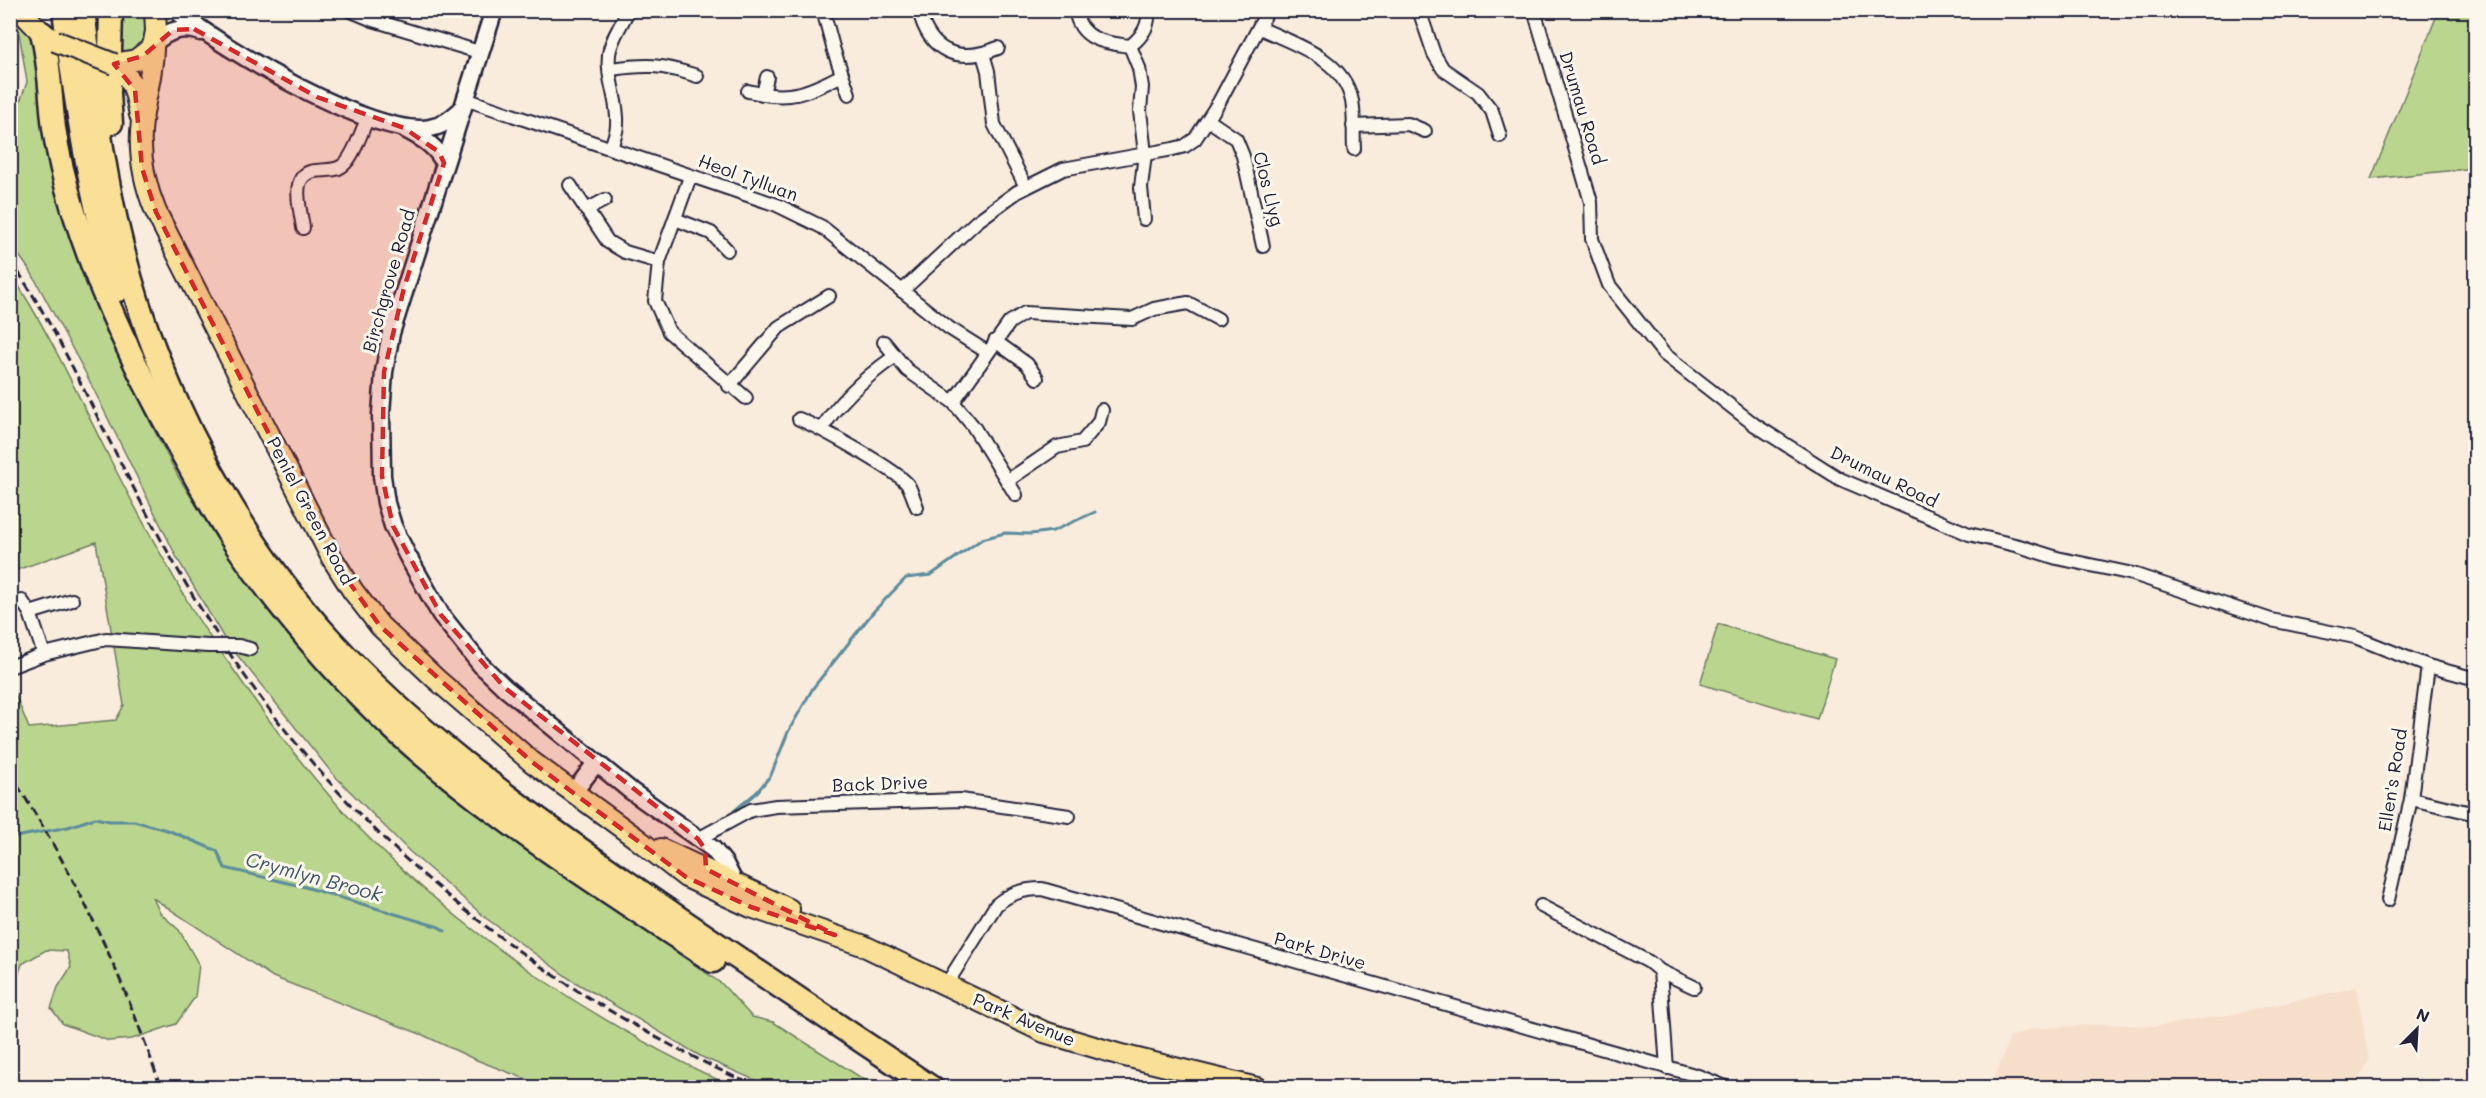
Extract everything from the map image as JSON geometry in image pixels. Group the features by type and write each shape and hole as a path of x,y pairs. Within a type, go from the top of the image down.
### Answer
{"highway":[{"path":"64,10 92,198 128,323 162,416"},
{"path":"82,10 99,135 111,194 124,253 157,356 185,419 217,481 250,536 327,637 370,682 420,728 518,805 720,947 933,1088"},
{"path":"111,10 109,94 114,152 134,251 143,318"},
{"path":"49,37 55,132 74,211 128,353 202,490 236,546 276,601 357,695 449,776 554,853 905,1088"}],"main road":[{"name":"Peniel Green Road","path":"20,10 49,37 121,63 135,90 142,120"},
{"name":"Peniel Green Road","path":"155,10 150,80 142,120 142,168 148,192 156,212 318,531 353,591 380,626 436,679 532,762 686,877 728,888"},
{"path":"176,10 208,34 317,97 404,128 439,152 444,163"},
{"name":"Birchgrove Road","path":"494,10 404,288 384,372 381,445 386,503 393,526 407,555 441,615 481,665 505,688 596,763 720,857 728,888"},
{"path":"121,63 143,56 163,35 182,28 208,34"},
{"path":"404,128 430,128 448,122 463,104"},
{"path":"573,794 596,763"},
{"name":"Peniel Green Road","path":"636,838 706,869"},
{"path":"698,839 705,849 706,869"},
{"name":"Park Avenue","path":"706,869 728,888 788,920 835,935 1044,1032 1257,1088"}],"street":[{"path":"349,10 374,15 479,52"},
{"path":"611,147 618,128 617,111 609,81 609,56 612,41 622,26 628,10"},
{"path":"823,10 849,94"},
{"path":"919,10 928,37 952,53 967,56 983,54 998,48"},
{"path":"1075,10 1083,31 1090,38 1130,46"},
{"path":"1130,46 1145,30 1149,18 1148,10"},
{"path":"902,291 976,222 1026,187 1063,169 1185,146 1195,140 1260,28 1268,10"},
{"path":"1419,10 1434,54 1443,69 1478,93 1492,111 1500,136"},
{"name":"Drumau Road","path":"1534,10 1591,201 1592,239 1609,285 1664,354 1755,425 1840,479 1969,534 2057,558 2133,574 2271,620 2355,637 2428,666 2475,679"},
{"path":"1260,28 1322,57 1343,77 1352,101 1354,148"},
{"path":"1130,46 1139,68 1142,87 1140,111 1145,154 1141,187 1144,219"},
{"path":"983,54 988,71 994,124 1026,187"},
{"path":"610,69 644,64 666,66 697,75"},
{"path":"748,91 790,96 821,86 842,75"},
{"path":"763,94 767,77"},
{"name":"Heol Tylluan","path":"463,104 611,147 690,177 777,205 822,226 949,328 987,352"},
{"path":"303,228 297,188 300,180 309,172 334,170 343,166 351,156 368,117"},
{"name":"Clos Llyg","path":"1208,120 1236,139 1243,156 1263,246"},
{"path":"1353,126 1408,124 1425,130"},
{"path":"690,177 658,262 655,301 669,333 746,398"},
{"path":"570,185 608,242 625,252 658,262"},
{"path":"586,210 605,200"},
{"path":"675,219 711,233 727,250"},
{"path":"729,386 779,327 830,296"},
{"path":"953,402 1010,322 1025,313 1132,319 1155,309 1188,303 1218,319"},
{"path":"995,341 1028,364 1037,378"},
{"path":"884,342 907,370 953,402 973,426 1016,495"},
{"path":"822,429 829,418 868,375 894,357"},
{"path":"1007,481 1057,447 1082,442 1099,422 1102,410"},
{"path":"799,419 822,429 896,474 908,484 917,507"},
{"path":"30,613 72,600"},
{"path":"22,601 30,613 44,654"},
{"path":"10,667 44,654 106,639 239,646 250,649"},
{"name":"Ellen's Road","path":"2388,900 2411,799 2428,666"},
{"path":"2411,799 2475,814"},
{"name":"Back Drive","path":"698,839 751,810 776,806 961,800 1069,816"},
{"name":"Park Drive","path":"946,985 996,904 1006,896 1021,891 1042,890 1698,1076 1728,1088"},
{"path":"1541,906 1694,987"},
{"path":"1660,971 1667,1068"}],"highlighted area":[{"path":"194,29 317,97 404,128 439,152 444,163 404,288 384,372 382,476 393,526 407,555 441,615 505,688 698,839 705,849 706,869 835,935 751,907 686,877 532,762 380,626 332,558 156,212 142,168 135,90 114,64 143,56 173,30"}],"shaded area":[{"path":"2357,987 2369,1061 2356,1082 2356,1087 1991,1087 2010,1037 2031,1029 2104,1024 2157,1026 2233,1014"}],"green space":[{"path":"2439,10 2475,11 2475,168 2371,179"},
{"path":"117,11 147,11 145,37 137,50 117,54"},
{"path":"17,20 38,38 106,315 150,422 179,478 218,540 267,609 327,680 385,738 450,794 722,984 752,1017 773,1022 876,1087 771,1087 702,1057 570,979 487,919 409,851 332,773 234,651 253,654 255,643 225,640 177,558 85,372 31,272 11,244 10,111 15,116 27,82"},
{"path":"11,274 51,342 130,497 194,613 262,711 327,793 403,870 446,907 536,976 633,1035 733,1087 544,1086 474,1059 423,1035 273,977 153,898 160,913 179,930 199,965 195,997 176,1024 132,1039 109,1041 63,1024 51,1008 58,987 71,967 67,951 46,950 22,964 11,996 11,684 29,728 116,720 124,705 96,542 11,572"},
{"path":"1718,624 1835,659 1817,719 1700,684"}],"waterway":[{"path":"734,811 757,792 771,775 788,732 813,688 874,611 906,578 931,575 982,539 1005,533 1031,534 1053,531 1095,512"},
{"name":"Crymlyn Brook","path":"10,838 68,827 95,818 110,821 134,821 170,831 217,851 225,868 305,887 439,927 445,931"}],"railway":[{"path":"10,260 71,363 158,535 220,639"},
{"path":"228,651 279,722 335,788 396,850 462,907 532,960 605,1007 681,1050 759,1088"},
{"path":"10,774 56,849 96,926 131,1005 161,1088"}]}
